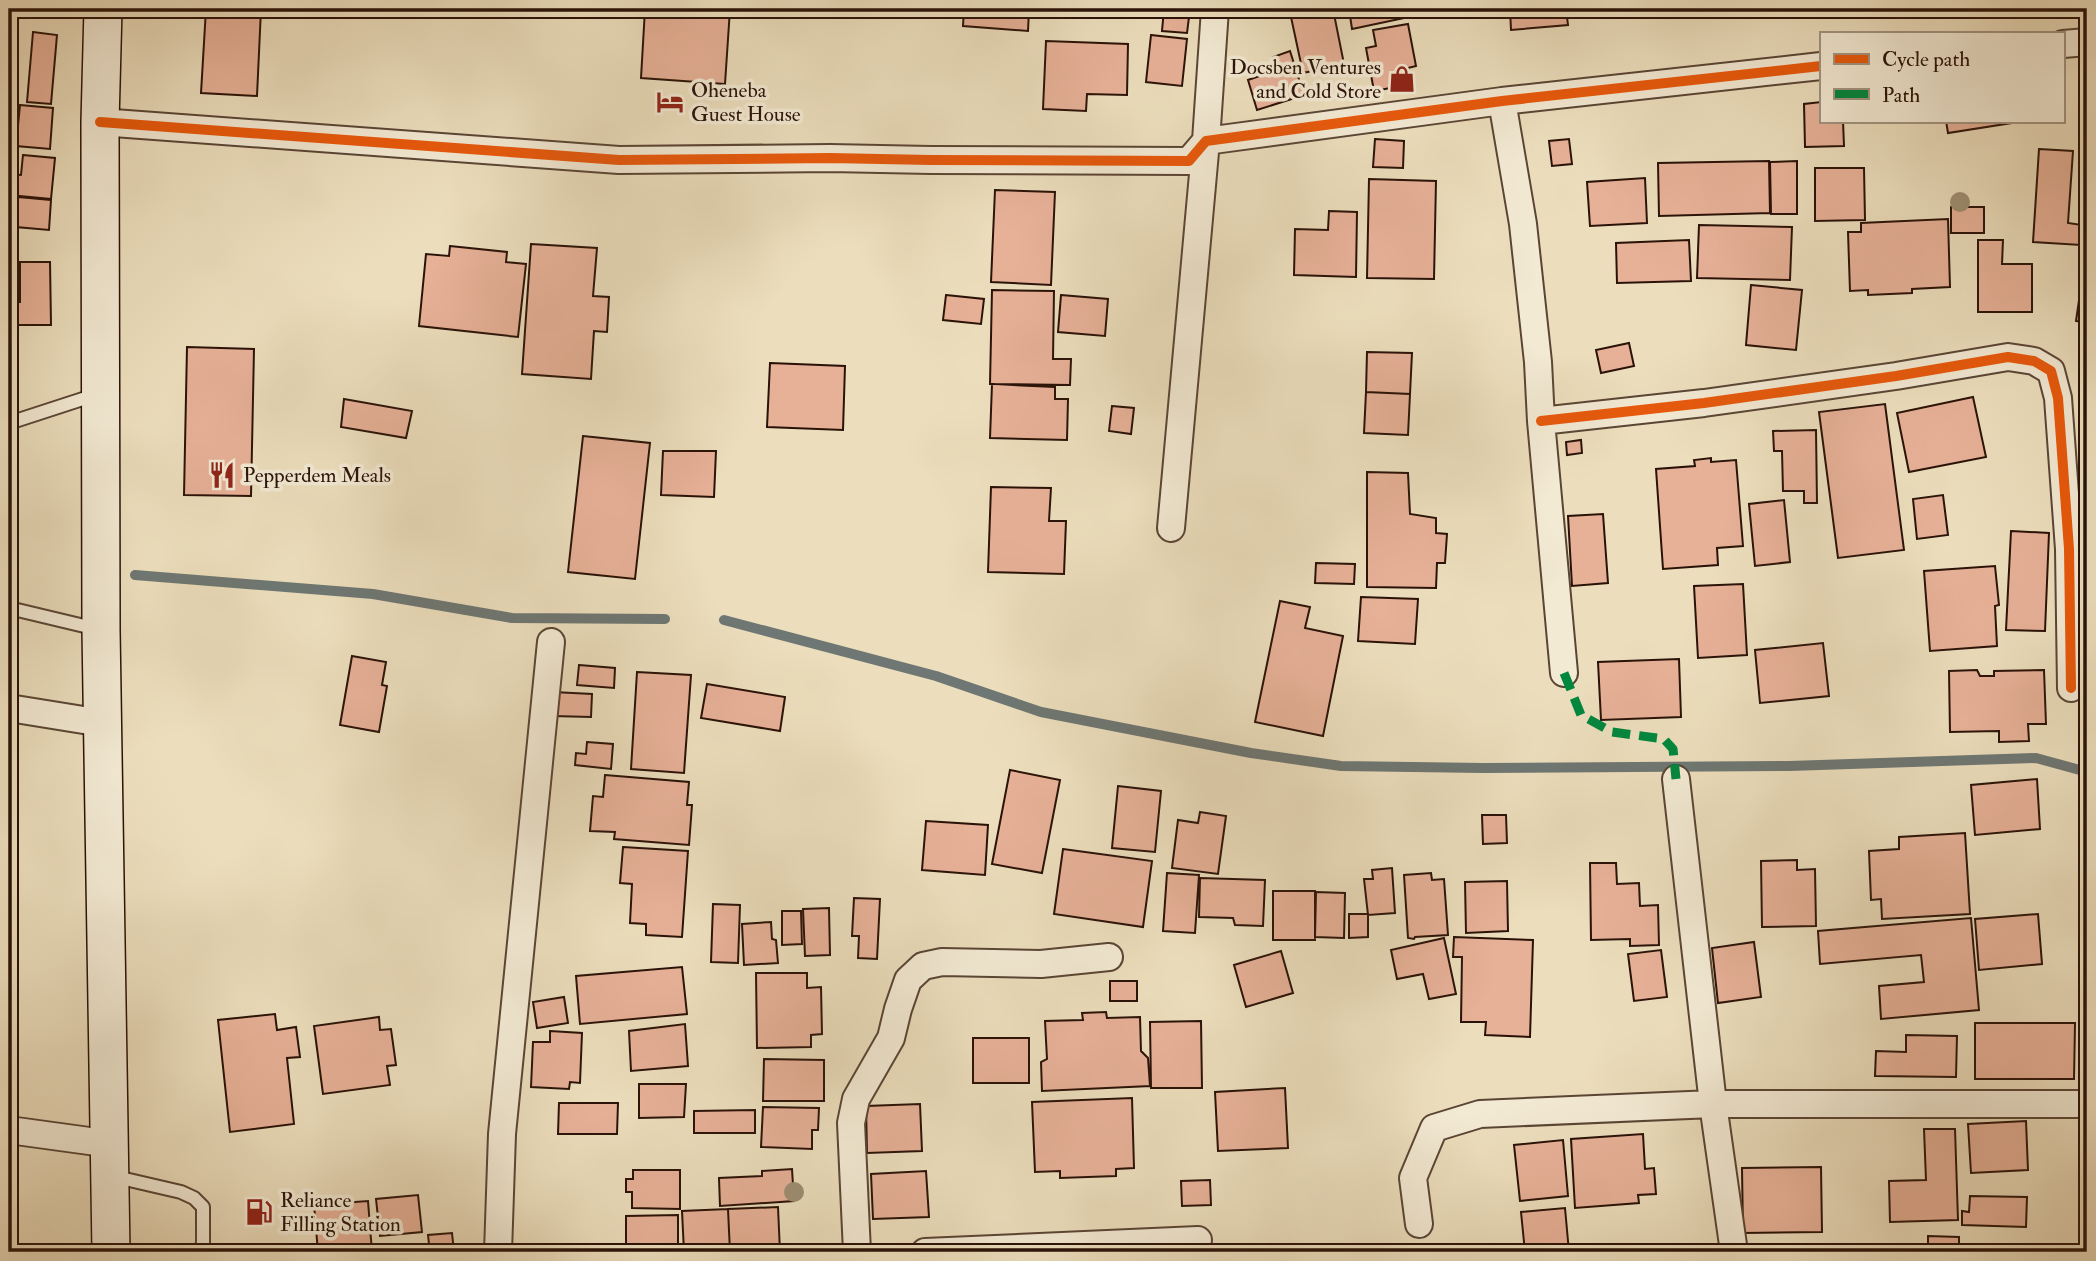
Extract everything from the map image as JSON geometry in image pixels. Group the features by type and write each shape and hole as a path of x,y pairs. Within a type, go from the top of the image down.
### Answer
{"main road":[{"path":"103,9 100,122 101,630 111,1252"}],"street":[{"path":"1171,528 1206,141 1215,9"},
{"path":"2064,44 2087,42"},
{"path":"100,122 620,160 830,158 1189,161 1206,141 1502,101 1820,66"},
{"path":"1502,101 1523,224 1538,362 1564,673"},
{"path":"1541,421 1718,401 2008,357 2034,361 2051,371 2058,398 2069,549 2071,688"},
{"path":"498,1252 502,1134 551,642"},
{"path":"9,708 102,723"},
{"path":"1676,779 1713,1104 1734,1252"},
{"path":"857,1252 851,1123 856,1099 891,1038 908,980 923,966 942,962 1041,964 1110,957"},
{"path":"1419,1224 1413,1178 1434,1128 1480,1114 1713,1104 2087,1104"},
{"path":"9,1130 110,1160"},
{"path":"925,1252 1198,1240"}],"lane":[{"path":"9,423 101,394"},
{"path":"9,608 101,630"},
{"path":"110,1160 194,1198 202,1208 203,1243 200,1252"}],"building":[{"path":"206,9 261,9 257,96 201,93"},
{"path":"645,9 730,9 725,84 641,78"},
{"path":"964,9 1029,9 1028,31 963,26"},
{"path":"1053,9 1125,9 1125,17 1062,15"},
{"path":"1164,9 1190,9 1187,33 1162,31"},
{"path":"1333,9 1344,64 1303,73 1291,17"},
{"path":"1349,9 1408,9 1409,17 1352,29"},
{"path":"1510,9 1566,9 1568,25 1511,30"},
{"path":"1408,24 1416,66 1404,69 1407,85 1374,91 1366,48 1376,46 1373,30"},
{"path":"33,32 57,35 51,104 27,102"},
{"path":"1151,35 1187,39 1182,86 1146,82"},
{"path":"1046,41 1128,44 1127,95 1087,94 1086,111 1043,109"},
{"path":"1290,51 1304,95 1257,110 1248,80 1277,70 1273,57"},
{"path":"1820,102 1820,122 1843,122 1844,146 1805,147 1804,104"},
{"path":"20,105 53,108 50,149 16,146"},
{"path":"1946,122 2018,122 1948,133"},
{"path":"1375,139 1404,141 1403,168 1373,167"},
{"path":"1569,139 1572,164 1552,166 1549,141"},
{"path":"2039,149 2073,151 2068,223 2082,225 2081,245 2033,242"},
{"path":"23,155 55,158 51,199 9,195 9,174 21,175"},
{"path":"1769,161 1770,213 1659,216 1658,163"},
{"path":"1797,161 1797,214 1771,214 1770,162"},
{"path":"1815,168 1864,168 1865,220 1815,221"},
{"path":"1645,178 1647,223 1590,226 1587,182"},
{"path":"1369,179 1436,181 1434,279 1367,278"},
{"path":"995,190 1055,192 1051,285 991,282"},
{"path":"18,197 51,200 49,230 16,227"},
{"path":"1951,207 1984,207 1984,233 1951,233"},
{"path":"1329,211 1357,212 1356,277 1294,275 1295,229 1328,230"},
{"path":"1948,219 1950,287 1912,289 1912,293 1868,295 1868,290 1850,291 1848,232 1861,232 1861,223"},
{"path":"1699,225 1792,227 1790,280 1697,278"},
{"path":"1689,240 1691,281 1617,283 1616,243"},
{"path":"1978,240 2003,240 2002,264 2032,264 2032,312 1978,312"},
{"path":"531,244 597,248 593,296 609,297 607,332 594,331 591,379 522,374"},
{"path":"450,246 507,252 506,262 526,264 518,337 419,326 426,254 449,256"},
{"path":"20,262 50,262 51,325 15,325 15,302 20,302"},
{"path":"2084,266 2087,266 2087,323 2076,321"},
{"path":"1751,285 1802,290 1796,350 1746,345"},
{"path":"992,290 1054,291 1053,359 1071,359 1070,385 990,384"},
{"path":"946,295 984,299 981,324 943,320"},
{"path":"1061,295 1108,299 1105,336 1058,332"},
{"path":"1629,343 1634,366 1601,373 1596,350"},
{"path":"187,347 254,349 251,496 184,495"},
{"path":"1367,352 1412,353 1410,394 1366,392"},
{"path":"770,363 845,366 843,430 767,427"},
{"path":"992,384 1055,387 1055,399 1068,399 1067,440 990,438"},
{"path":"1366,392 1410,394 1408,435 1364,433"},
{"path":"1973,397 1986,457 1909,472 1897,413"},
{"path":"344,399 412,411 406,438 341,427"},
{"path":"1885,404 1904,550 1838,558 1819,412"},
{"path":"1112,406 1134,408 1131,434 1109,431"},
{"path":"1816,430 1817,503 1804,503 1804,491 1783,491 1782,451 1774,451 1773,431"},
{"path":"583,436 650,443 635,579 568,572"},
{"path":"1581,440 1582,453 1567,455 1566,442"},
{"path":"663,451 716,451 714,497 661,495"},
{"path":"1711,458 1711,462 1736,460 1743,546 1717,548 1718,565 1663,569 1656,469 1695,466 1694,460"},
{"path":"1367,472 1408,473 1410,514 1436,518 1436,533 1447,534 1445,563 1437,563 1436,588 1367,587"},
{"path":"991,487 1051,488 1049,521 1066,521 1064,574 988,572"},
{"path":"1943,495 1948,535 1917,539 1913,499"},
{"path":"1784,500 1790,562 1755,566 1749,504"},
{"path":"2087,506 2087,562 2086,562"},
{"path":"1603,514 1608,583 1572,586 1568,516"},
{"path":"2011,531 2049,533 2045,631 2006,630"},
{"path":"1316,563 1355,564 1354,584 1315,583"},
{"path":"1995,566 1999,605 1995,606 1997,646 1930,651 1924,571"},
{"path":"1743,584 1747,655 1698,658 1694,586"},
{"path":"1361,597 1418,599 1415,644 1358,641"},
{"path":"1280,601 1310,607 1305,628 1343,636 1323,736 1255,722"},
{"path":"1823,643 1829,696 1760,703 1755,650"},
{"path":"352,656 386,662 382,685 387,686 379,732 340,725"},
{"path":"1679,659 1681,717 1601,720 1598,662"},
{"path":"579,665 615,668 614,688 577,685"},
{"path":"1977,670 1980,676 1994,676 1994,671 2044,670 2046,724 2028,724 2029,741 1999,742 1999,731 1950,732 1949,671"},
{"path":"637,672 691,675 684,773 631,769"},
{"path":"707,684 785,697 780,731 701,718"},
{"path":"553,692 592,694 591,717 553,716"},
{"path":"587,742 613,744 611,769 575,765 576,753 586,754"},
{"path":"1010,770 1060,780 1042,873 992,864"},
{"path":"605,775 689,782 687,805 692,805 689,845 614,839 615,832 590,831 593,796 603,797"},
{"path":"2037,779 2040,829 1975,835 1971,785"},
{"path":"1118,786 1161,791 1155,852 1112,848"},
{"path":"1200,812 1226,816 1218,874 1172,868 1178,820 1198,823"},
{"path":"1482,815 1506,815 1507,843 1483,844"},
{"path":"926,821 988,825 985,875 922,870"},
{"path":"1965,833 1970,914 1882,919 1881,899 1871,900 1869,851 1899,849 1899,837"},
{"path":"623,847 688,851 682,937 646,935 646,924 630,923 632,884 620,883"},
{"path":"1063,849 1152,861 1143,927 1054,914"},
{"path":"1797,860 1797,870 1815,869 1816,926 1762,927 1761,861"},
{"path":"1590,863 1616,863 1617,884 1639,883 1640,906 1658,905 1659,945 1630,946 1630,939 1591,940"},
{"path":"1392,868 1395,913 1368,915 1364,879 1373,879 1372,870"},
{"path":"1167,873 1199,875 1195,933 1163,931"},
{"path":"1431,873 1432,880 1444,879 1448,935 1408,938 1404,875"},
{"path":"1200,878 1265,880 1263,926 1235,925 1233,918 1199,917"},
{"path":"1507,881 1508,931 1466,933 1465,882"},
{"path":"1273,891 1315,891 1315,940 1273,940"},
{"path":"1316,892 1345,893 1344,938 1315,937"},
{"path":"854,898 880,899 877,959 858,958 859,936 852,936"},
{"path":"713,904 740,905 738,963 711,962"},
{"path":"829,908 830,955 805,956 803,909"},
{"path":"782,911 801,911 802,944 782,945"},
{"path":"1349,914 1368,914 1368,937 1349,938"},
{"path":"2038,914 2042,964 1979,970 1975,919"},
{"path":"1971,918 1979,1010 1881,1019 1879,986 1924,982 1921,955 1820,964 1818,931"},
{"path":"771,922 778,963 744,965 742,924"},
{"path":"1454,937 1533,940 1530,1037 1485,1035 1486,1022 1461,1022 1462,957 1453,957"},
{"path":"1444,938 1456,994 1429,999 1423,974 1397,979 1391,950"},
{"path":"1754,942 1761,997 1718,1003 1712,948"},
{"path":"1661,950 1667,997 1634,1001 1628,954"},
{"path":"1281,951 1293,993 1246,1007 1234,965"},
{"path":"682,967 687,1014 580,1024 576,976"},
{"path":"756,973 807,973 807,988 821,987 822,1034 811,1035 811,1047 757,1048"},
{"path":"1110,981 1137,981 1137,1001 1110,1001"},
{"path":"564,997 568,1023 537,1028 533,1002"},
{"path":"1106,1012 1107,1018 1140,1017 1141,1051 1148,1058 1150,1086 1042,1091 1041,1062 1047,1059 1045,1021 1083,1020 1082,1013"},
{"path":"275,1014 277,1030 296,1027 300,1057 287,1058 294,1124 230,1132 218,1020"},
{"path":"379,1017 380,1030 391,1029 396,1065 387,1066 390,1085 323,1094 314,1026"},
{"path":"1201,1021 1202,1088 1151,1088 1150,1022"},
{"path":"1975,1023 2075,1023 2074,1079 1975,1079"},
{"path":"685,1024 688,1066 631,1071 629,1031"},
{"path":"550,1031 582,1033 580,1083 570,1082 569,1089 531,1087 533,1042 550,1042"},
{"path":"1906,1035 1957,1036 1956,1077 1875,1076 1876,1051 1906,1052"},
{"path":"973,1038 1029,1038 1029,1083 973,1083"},
{"path":"764,1059 824,1060 824,1101 763,1101"},
{"path":"639,1084 686,1084 684,1117 639,1118"},
{"path":"1285,1088 1288,1148 1218,1151 1215,1092"},
{"path":"1132,1098 1134,1168 1116,1169 1116,1176 1060,1178 1060,1171 1035,1172 1032,1102"},
{"path":"559,1103 618,1103 617,1134 558,1134"},
{"path":"920,1104 922,1151 867,1153 866,1106"},
{"path":"763,1107 819,1108 818,1130 812,1130 812,1149 761,1147"},
{"path":"755,1110 755,1133 694,1133 694,1111"},
{"path":"2026,1121 2028,1170 1971,1173 1968,1124"},
{"path":"1924,1129 1955,1129 1958,1220 1890,1222 1889,1181 1926,1180"},
{"path":"1643,1134 1645,1169 1654,1168 1656,1194 1638,1195 1639,1203 1575,1208 1571,1139"},
{"path":"1563,1140 1568,1196 1520,1201 1514,1145"},
{"path":"1821,1167 1822,1232 1743,1233 1742,1168"},
{"path":"792,1169 794,1201 720,1206 719,1178 762,1176 762,1171"},
{"path":"633,1170 680,1170 680,1209 632,1208 632,1192 626,1192 626,1179 633,1179"},
{"path":"926,1171 929,1217 873,1219 871,1174"},
{"path":"1210,1180 1211,1205 1182,1206 1181,1181"},
{"path":"418,1195 422,1232 380,1236 376,1199"},
{"path":"1970,1196 2027,1197 2026,1227 1962,1225 1962,1211 1969,1212"},
{"path":"368,1201 372,1252 318,1252 314,1205"},
{"path":"778,1207 780,1252 730,1252 728,1209"},
{"path":"1565,1208 1569,1252 1525,1252 1521,1212"},
{"path":"728,1209 730,1252 684,1252 682,1211"},
{"path":"678,1215 678,1252 626,1252 626,1216"},
{"path":"452,1233 454,1252 414,1252 414,1245 429,1244 428,1235"},
{"path":"1928,1236 1959,1237 1959,1252 1928,1252"},
{"path":"1338,1248 1399,1252 1338,1252"}],"waterway":[{"path":"135,575 373,594 512,618 665,619"},
{"path":"724,620 936,676 1041,712 1251,753 1341,766 1789,766 2036,758 2087,772"}],"marked path":[{"path":"1564,673 1581,715 1612,732 1664,739 1673,749 1676,779"}],"cycle path":[{"path":"100,122 619,160 830,158 1189,161 1206,141 1502,101 1820,66"},
{"path":"1541,421 1704,403 2008,357 2034,361 2051,371 2058,398 2069,549 2071,688"}],"place":[{"name":"Docsben Ventures and Cold Store","path":"1402,79"},
{"name":"Oheneba Guest House","path":"670,102"},
{"name":"Pepperdem Meals","path":"222,475"},
{"name":"Reliance Filling Station","path":"259,1212"}]}
